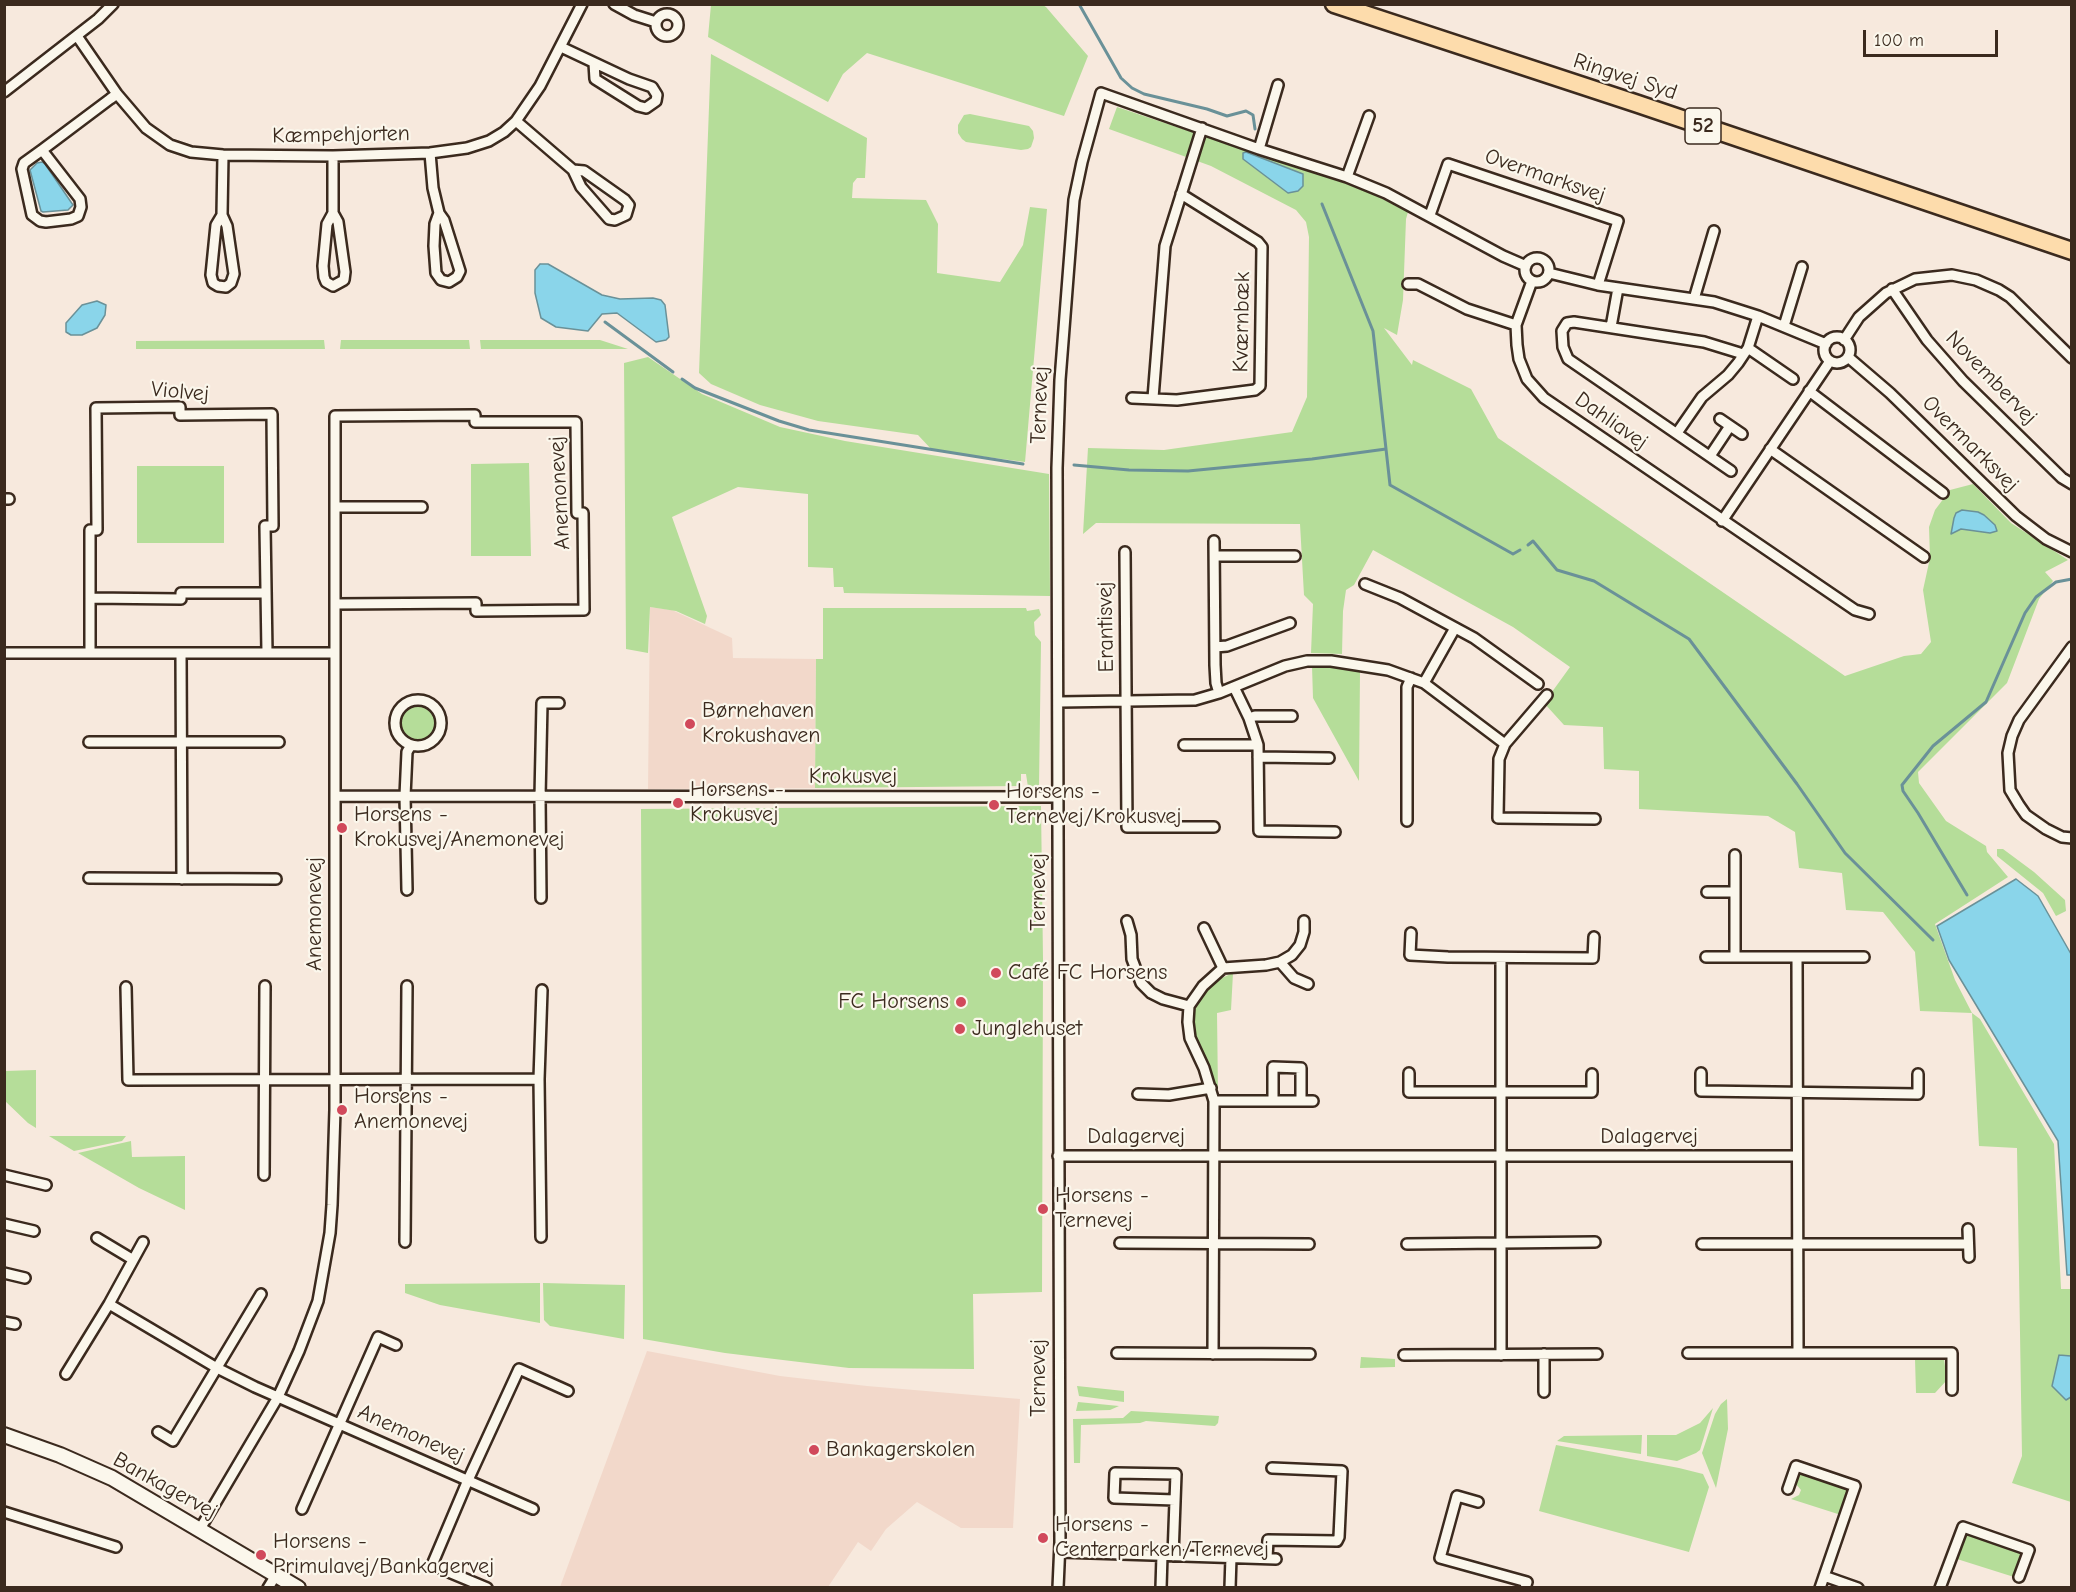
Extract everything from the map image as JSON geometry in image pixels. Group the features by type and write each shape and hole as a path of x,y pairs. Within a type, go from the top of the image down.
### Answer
{"highway":[{"name":"Ringvej Syd","path":"1334,4 2072,251"}],"street":[{"path":"4,92 77,36 113,4"},
{"path":"98,19 122,4"},
{"name":"Kæmpehjorten","path":"77,36 117,94 146,128 170,145 205,154 223,155 333,156 430,153 468,148 489,141 516,121 540,86 582,4"},
{"path":"614,4 634,15 656,22"},
{"path":"561,47 652,87 657,95 656,101 646,108 638,106 595,79 594,63"},
{"path":"1259,149 1278,85"},
{"name":"Ternevej","path":"1058,1587 1060,1552 1057,468 1060,380 1074,200 1101,93 1202,128"},
{"path":"42,150 80,199 81,207 78,216 46,222 32,215 22,169 24,163 117,94"},
{"path":"1347,177 1369,116"},
{"path":"516,121 573,170 581,187 609,219 615,220 626,215 629,205 625,200 584,171 573,170"},
{"path":"1153,398 1165,246 1202,128 1347,177 1386,193 1526,266"},
{"path":"430,153 433,188 439,213 444,220 460,271 457,277 449,282 441,279 436,273 435,224 439,213"},
{"path":"222,215 216,225 211,275 213,283 218,286 231,283 234,274 227,226 222,215 223,155"},
{"path":"333,156 333,213 327,224 323,266 326,282 333,286 344,280 345,272 338,222 333,213"},
{"name":"Overmarksvej","path":"1430,215 1448,164 1618,221 1598,285"},
{"name":"Kværnbæk","path":"1132,398 1177,400 1255,390 1260,386 1262,247 1258,242 1181,194"},
{"path":"1694,299 1714,231"},
{"path":"1531,259 1543,259 1549,265 1549,273 1544,280 1532,281 1527,276 1526,266 1531,259"},
{"path":"1784,326 1802,267"},
{"path":"1549,273 1598,285 1714,302 1758,316 1826,344"},
{"path":"1844,340 1868,308 1892,289 1915,279 1940,275 1962,276 1988,284 2010,297 2072,358"},
{"name":"Dahliavej","path":"1532,281 1516,325 1518,352 1524,371 1533,387 1544,398 1855,610 1869,614"},
{"path":"1408,284 1418,284 1467,309 1516,325"},
{"path":"1611,327 1617,288"},
{"name":"Novembervej","path":"1892,289 1927,340 1963,381 2072,484"},
{"path":"1677,433 1702,397 1728,375 1745,351 1758,316"},
{"path":"1731,471 1568,359 1563,347 1562,336 1567,323 1611,327 1745,351 1792,379"},
{"path":"1834,338 1844,340 1849,348 1848,357 1839,363 1830,361 1824,353 1826,344 1834,338"},
{"name":"Overmarksvej","path":"1848,357 1890,393 2016,516 2046,539 2072,552"},
{"path":"1722,521 1830,361"},
{"path":"1809,391 1942,493"},
{"name":"Violvej","path":"90,653 90,530 97,530 96,408 180,408 180,415 272,414 273,526 265,526 267,652"},
{"name":"Anemonevej","path":"200,1529 278,1397 299,1351 318,1300 332,1205 335,1080 335,416 475,415 475,422 576,422 577,513 583,513 584,610 476,611 476,603 336,604"},
{"path":"1720,419 1742,434"},
{"path":"1710,456 1730,426"},
{"path":"1770,449 1924,557"},
{"path":"336,507 422,507"},
{"path":"1214,542 1216,683 1219,693"},
{"name":"Erantisvej","path":"1125,552 1127,827 1214,827"},
{"path":"1215,556 1295,556"},
{"path":"1365,584 1400,598 1492,649 1538,684"},
{"path":"90,598 182,599 182,593 266,593"},
{"path":"1215,647 1227,646 1290,623"},
{"path":"1424,683 1455,628"},
{"path":"2072,647 2019,720 2008,753 2010,790 2026,815 2046,829 2062,837 2072,838"},
{"path":"4,653 335,652"},
{"path":"181,653 182,879"},
{"name":"Erantisvej","path":"1059,702 1195,700 1219,693 1285,666 1307,661 1331,661 1388,670 1424,683 1504,744"},
{"path":"1407,821 1407,687 1411,678"},
{"path":"1234,687 1249,718 1257,745 1259,831 1335,832"},
{"path":"1547,695 1504,744 1497,765 1498,818 1595,819"},
{"path":"424,701 436,709 440,716 440,730 431,741 418,746 411,745 399,735 396,728 398,713 409,702 424,701"},
{"path":"541,898 542,703 559,703"},
{"path":"1249,718 1292,716"},
{"path":"89,742 279,742"},
{"path":"407,890 405,796 407,753 411,745"},
{"path":"1184,745 1257,745"},
{"path":"1258,757 1329,758"},
{"name":"Krokusvej","path":"335,796 1058,797"},
{"path":"1735,855 1735,957"},
{"path":"89,878 276,879"},
{"path":"1707,892 1735,892"},
{"path":"1127,921 1131,935 1132,959 1141,983 1151,993 1163,999 1189,1006 1203,986 1223,968 1280,962 1292,955 1300,945 1304,932 1304,921"},
{"path":"1204,928 1223,968"},
{"path":"1411,933 1410,956 1501,958 1593,958 1594,937"},
{"path":"1706,957 1864,957"},
{"path":"1797,957 1798,1353"},
{"path":"1501,958 1502,1354"},
{"path":"1280,962 1294,978 1308,984"},
{"path":"264,1174 265,986"},
{"path":"405,1242 407,986"},
{"path":"126,987 128,1080 539,1079"},
{"path":"541,1237 539,1079 542,990"},
{"name":"Dalagervej","path":"1189,1006 1190,1038 1211,1088 1214,1101 1214,1354"},
{"path":"1273,1101 1273,1068 1301,1068 1301,1101"},
{"name":"Dalagervej","path":"1409,1073 1409,1092 1592,1092 1592,1074"},
{"name":"Dalagervej","path":"1701,1073 1701,1092 1918,1094 1918,1074"},
{"name":"Dalagervej","path":"1138,1094 1169,1095 1211,1088"},
{"path":"1214,1101 1313,1101"},
{"name":"Dalagervej","path":"1058,1156 1797,1156"},
{"path":"4,1175 46,1185"},
{"path":"4,1224 34,1231"},
{"path":"1968,1229 1969,1257"},
{"path":"97,1238 132,1259"},
{"path":"66,1374 109,1304 143,1242"},
{"path":"1407,1244 1595,1242"},
{"path":"1120,1244 1309,1244"},
{"path":"1702,1244 1968,1244"},
{"path":"4,1273 25,1278"},
{"path":"158,1432 173,1441 261,1294"},
{"name":"Anemonevej","path":"109,1304 217,1368 533,1509"},
{"path":"4,1322 15,1324"},
{"name":"Anemonevej","path":"302,1509 378,1337 396,1345"},
{"path":"1118,1353 1310,1354"},
{"path":"1688,1353 1952,1353 1952,1390"},
{"path":"1544,1354 1544,1392"},
{"path":"1404,1355 1597,1354"},
{"name":"Anemonevej","path":"487,1587 432,1565 519,1369 568,1391"},
{"name":"Bankagervej","path":"4,1435 60,1455 112,1478 298,1587"},
{"path":"1788,1489 1796,1466 1855,1486 1820,1587"},
{"path":"1060,1552 1272,1559 1268,1540 1337,1541 1342,1471 1272,1468"},
{"path":"1173,1556 1176,1474 1115,1473 1114,1498 1175,1500"},
{"path":"1478,1502 1457,1496 1440,1558 1527,1582 1525,1587"},
{"path":"4,1512 116,1548"},
{"path":"1940,1587 1963,1527 2029,1550 2019,1577"},
{"path":"1161,1587 1162,1556"},
{"path":"1230,1587 1231,1557"},
{"path":"268,1587 276,1575"},
{"path":"1824,1576 1858,1587"}],"shaded area":[{"path":"650,607 672,610 732,638 733,658 816,659 815,788 648,789"},
{"name":"Bankagerskolen","path":"647,1351 780,1376 1020,1399 1013,1528 961,1528 917,1502 886,1529 871,1551 858,1542 828,1587 560,1587"}],"green space":[{"path":"1041,4 1088,56 1064,116 867,53 843,74 828,102 708,37 711,5"},
{"path":"711,54 867,138 865,178 857,178 853,183 852,198 926,200 938,224 937,273 1000,282 1023,245 1030,207 1047,209 1025,462 932,450 918,435 818,421 760,405 711,384 699,373"},
{"path":"1117,107 1365,190 1408,212 1403,300 1397,335 1384,328 1412,365 1413,360 1471,389 1498,438 1845,676 1904,656 1921,654 1931,642 1923,590 1930,558 1929,527 1935,510 1950,490 1973,484 2011,523 2068,560 2045,572 2053,581 2039,599 2007,683 1918,772 1919,783 1946,821 1986,846 1987,852 2008,877 1935,924 1955,980 1972,1013 1920,1011 1915,952 1883,912 1846,910 1842,873 1799,868 1795,832 1768,816 1639,809 1639,771 1604,769 1603,727 1564,725 1544,703 1570,667 1513,627 1373,550 1354,585 1346,590 1342,654 1311,653 1313,604 1304,595 1300,524 1096,523 1083,534 1088,448 1164,450 1292,432 1307,397 1309,237 1306,222 1296,210 1211,166 1109,129"},
{"path":"970,114 1029,126 1034,138 1031,147 1021,150 966,142 958,133 958,125 964,115"},
{"path":"324,340 325,349 136,349 136,341"},
{"path":"341,340 469,340 470,349 340,349"},
{"path":"480,340 600,340 628,349 481,349"},
{"path":"648,357 702,394 780,427 845,441 1049,474 1050,596 844,593 843,587 834,587 833,568 808,567 808,494 738,487 672,517 707,616 705,624 676,611 650,607 648,653 626,649 624,363"},
{"path":"529,463 531,556 471,556 471,464"},
{"path":"137,466 224,466 224,543 137,543"},
{"path":"823,608 1026,608 1027,611 1039,609 1041,615 1034,622 1035,635 1041,642 1039,786 1028,787 1026,774 1021,774 1021,786 815,788 816,659 823,659"},
{"path":"1327,665 1360,672 1359,781 1313,698 1312,666"},
{"path":"418,704 431,710 437,723 431,736 418,742 405,736 399,723 405,710"},
{"path":"1041,806 1042,1292 973,1294 974,1369 849,1368 725,1353 643,1339 641,809"},
{"path":"1997,849 2003,849 2034,872 2065,900 2066,911 2056,916 2043,893 1997,856"},
{"path":"1233,973 1231,1010 1217,1013 1218,1093 1194,1036 1193,1015 1199,1000 1213,982"},
{"path":"1972,1013 1980,1019 2054,1144 2061,1289 2071,1289 2071,1502 2012,1483 2022,1456 2017,1148 1979,1146"},
{"path":"36,1070 36,1128 4,1100 5,1071"},
{"path":"49,1136 126,1136 122,1141 74,1151"},
{"path":"131,1141 132,1157 185,1156 185,1210 139,1188 78,1153"},
{"path":"540,1283 540,1323 440,1305 405,1293 405,1284"},
{"path":"543,1283 625,1285 624,1339 550,1326 544,1320"},
{"path":"1361,1357 1395,1359 1395,1367 1360,1368"},
{"path":"1915,1359 1944,1359 1947,1380 1935,1393 1916,1393"},
{"path":"1077,1386 1124,1391 1124,1402 1079,1396"},
{"path":"1727,1399 1728,1429 1716,1488 1702,1453 1715,1414"},
{"path":"1078,1402 1119,1406 1110,1410 1076,1411"},
{"path":"1713,1408 1700,1450 1696,1453 1677,1461 1647,1456 1647,1435 1676,1435 1700,1423"},
{"path":"1131,1411 1219,1416 1215,1426 1146,1421 1081,1425 1080,1463 1074,1463 1073,1419 1123,1418"},
{"path":"1642,1435 1641,1454 1557,1441 1564,1436"},
{"path":"1556,1445 1703,1474 1709,1487 1689,1552 1539,1511"},
{"path":"1800,1473 1849,1490 1841,1515 1791,1499 1799,1495 1801,1490 1796,1484"},
{"path":"1966,1534 2024,1553 2014,1577 1957,1559"}],"water":[{"path":"1246,152 1303,174 1303,186 1298,191 1288,193 1243,159 1243,153"},
{"path":"42,162 73,205 68,210 41,211 30,170 37,163"},
{"path":"540,264 548,264 602,295 620,299 653,298 661,300 665,305 669,337 656,342 617,313 602,314 588,331 556,327 541,318 535,293 535,270"},
{"path":"97,301 106,305 105,315 97,328 82,335 71,335 66,332 66,323 82,305"},
{"path":"1962,510 1984,515 1995,525 1997,531 1990,533 1961,529 1951,534 1956,513"},
{"path":"2016,879 2038,896 2071,954 2071,1275 2067,1275 2058,1141 1949,960 1937,926"},
{"path":"2059,1355 2071,1356 2071,1397 2066,1400 2052,1386"}],"waterway":[{"path":"1079,4 1121,78 1132,88 1144,94 1227,116 1246,111 1253,115 1255,129"},
{"path":"1322,204 1373,331 1386,449"},
{"path":"605,322 673,372"},
{"path":"682,379 695,388 779,421 809,430 1023,464"},
{"path":"1074,465 1129,470 1188,471 1386,449 1390,485 1513,554 1520,550"},
{"path":"1528,545 1533,541 1557,570 1594,581 1689,639 1797,784 1845,853 1933,940"},
{"path":"1967,895 1903,791 1902,785 1933,746 1986,702 2025,613 2036,597 2056,582 2072,579"}],"place":[{"name":"Børnehaven Krokushaven","path":"690,724"},
{"name":"Horsens - Krokusvej","path":"678,803"},
{"name":"Horsens - Ternevej/Krokusvej","path":"994,805"},
{"name":"Horsens - Krokusvej/Anemonevej","path":"342,828"},
{"name":"Café FC Horsens","path":"996,973"},
{"name":"FC Horsens","path":"961,1002"},
{"name":"Junglehuset","path":"960,1029"},
{"name":"Horsens - Anemonevej","path":"342,1110"},
{"name":"Horsens - Ternevej","path":"1043,1209"},
{"name":"Bankagerskolen","path":"814,1450"},
{"name":"Horsens - Centerparken/Ternevej","path":"1043,1538"},
{"name":"Horsens - Primulavej/Bankagervej","path":"261,1555"}]}
